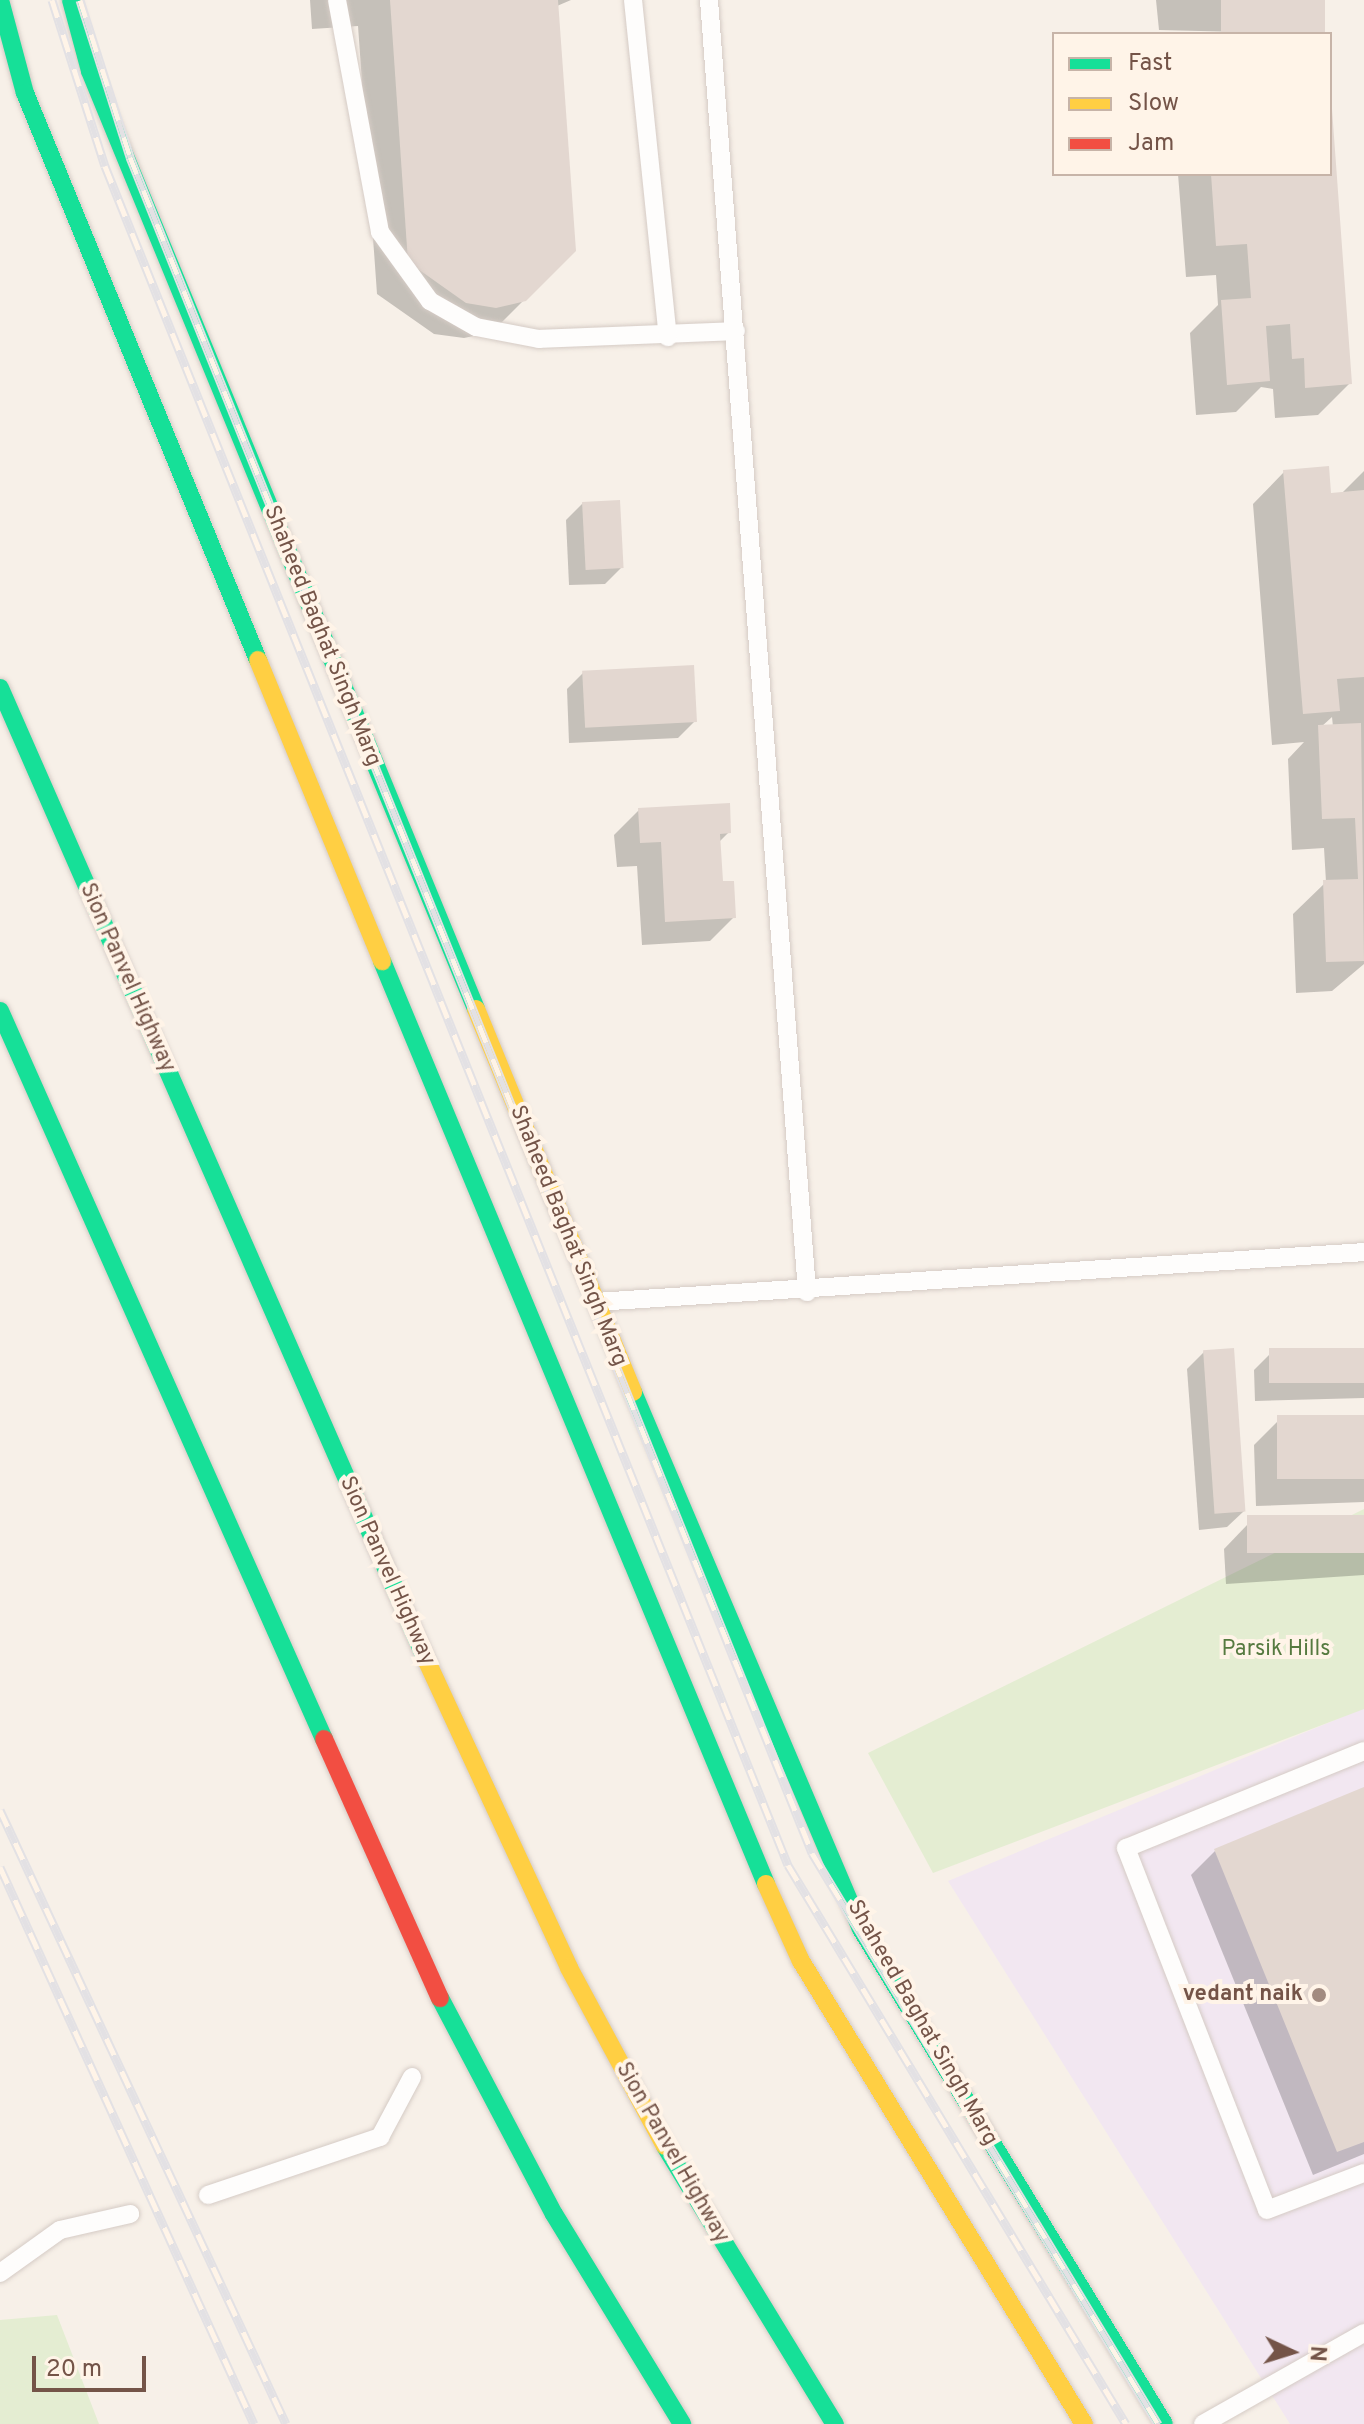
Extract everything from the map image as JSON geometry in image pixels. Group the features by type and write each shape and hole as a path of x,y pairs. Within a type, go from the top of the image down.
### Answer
{"main road":[{"path":"0,0 25,93 732,1807 801,1961 1084,2424"},
{"name":"Shaheed Baghat Singh Marg","path":"71,0 90,71 596,1302 861,1929 1164,2424"},
{"name":"Sion Panvel Highway","path":"0,688 479,1780 569,1968 666,2149 835,2424"},
{"path":"0,1011 453,2028 554,2214 682,2424"}],"lane":[{"path":"337,0 380,232 430,301 476,327 539,339 668,337 736,331"},
{"path":"633,0 668,337"},
{"path":"709,0 807,1292"},
{"path":"596,1302 807,1292 1364,1252"},
{"path":"1363,2175 1267,2210 1126,1848 1364,1751"},
{"path":"208,2195 380,2137 412,2077"},
{"path":"0,2273 60,2230 130,2214"},
{"path":"1203,2424 1364,2333"}],"shaded area":[{"path":"1364,1708 1364,2424 1290,2424 948,1881"}],"green space":[{"name":"Parsik Hills","path":"1364,1509 1364,1709 933,1873 868,1753"},
{"path":"57,2315 99,2424 0,2424 0,2320"}],"building":[{"path":"390,0 558,0 576,251 526,301 496,308 466,303 408,262"},
{"path":"1221,0 1325,0 1325,32 1221,32"},
{"path":"1332,109 1352,384 1305,388 1304,358 1292,359 1290,324 1266,326 1270,381 1227,385 1221,300 1251,298 1247,244 1216,246 1211,176 1332,176"},
{"path":"1329,466 1331,493 1364,490 1364,677 1337,679 1340,711 1303,714 1283,470"},
{"path":"620,500 624,568 586,570 582,502"},
{"path":"694,665 697,722 585,728 582,671"},
{"path":"1361,723 1364,961 1326,962 1323,880 1358,879 1355,818 1322,819 1318,725"},
{"path":"730,803 731,833 720,834 723,881 734,881 736,918 665,922 661,842 640,843 638,808"},
{"path":"1234,1348 1245,1512 1215,1514 1203,1350"},
{"path":"1269,1348 1364,1348 1364,1383 1269,1383"},
{"path":"1277,1415 1364,1415 1364,1479 1277,1479"},
{"path":"1247,1515 1364,1515 1364,1553 1247,1553"},
{"name":"vedant naik","path":"1364,1787 1364,2142 1337,2152 1214,1849"}],"railway":[{"path":"52,0 105,166 788,1865 1126,2424"},
{"path":"80,0 130,157 812,1853 1158,2424"},
{"path":"0,1810 286,2424"},
{"path":"0,1867 254,2424"}],"traffic: fast":[{"path":"0,0 25,93 258,660"},
{"path":"71,0 90,71 476,1009"},
{"path":"0,688 424,1655"},
{"path":"382,961 766,1884"},
{"path":"0,1011 324,1739"},
{"path":"633,1392 861,1929 1164,2424"},
{"path":"440,1998 554,2214 682,2424"},
{"path":"665,2146 835,2424"}],"traffic: slow":[{"path":"258,660 382,961"},
{"path":"476,1009 633,1392"},
{"path":"424,1655 569,1968 665,2146"},
{"path":"766,1884 801,1961 1084,2424"}],"traffic: jam":[{"path":"324,1739 440,1998"}],"place":[{"name":"vedant naik","path":"1319,1995"}]}
